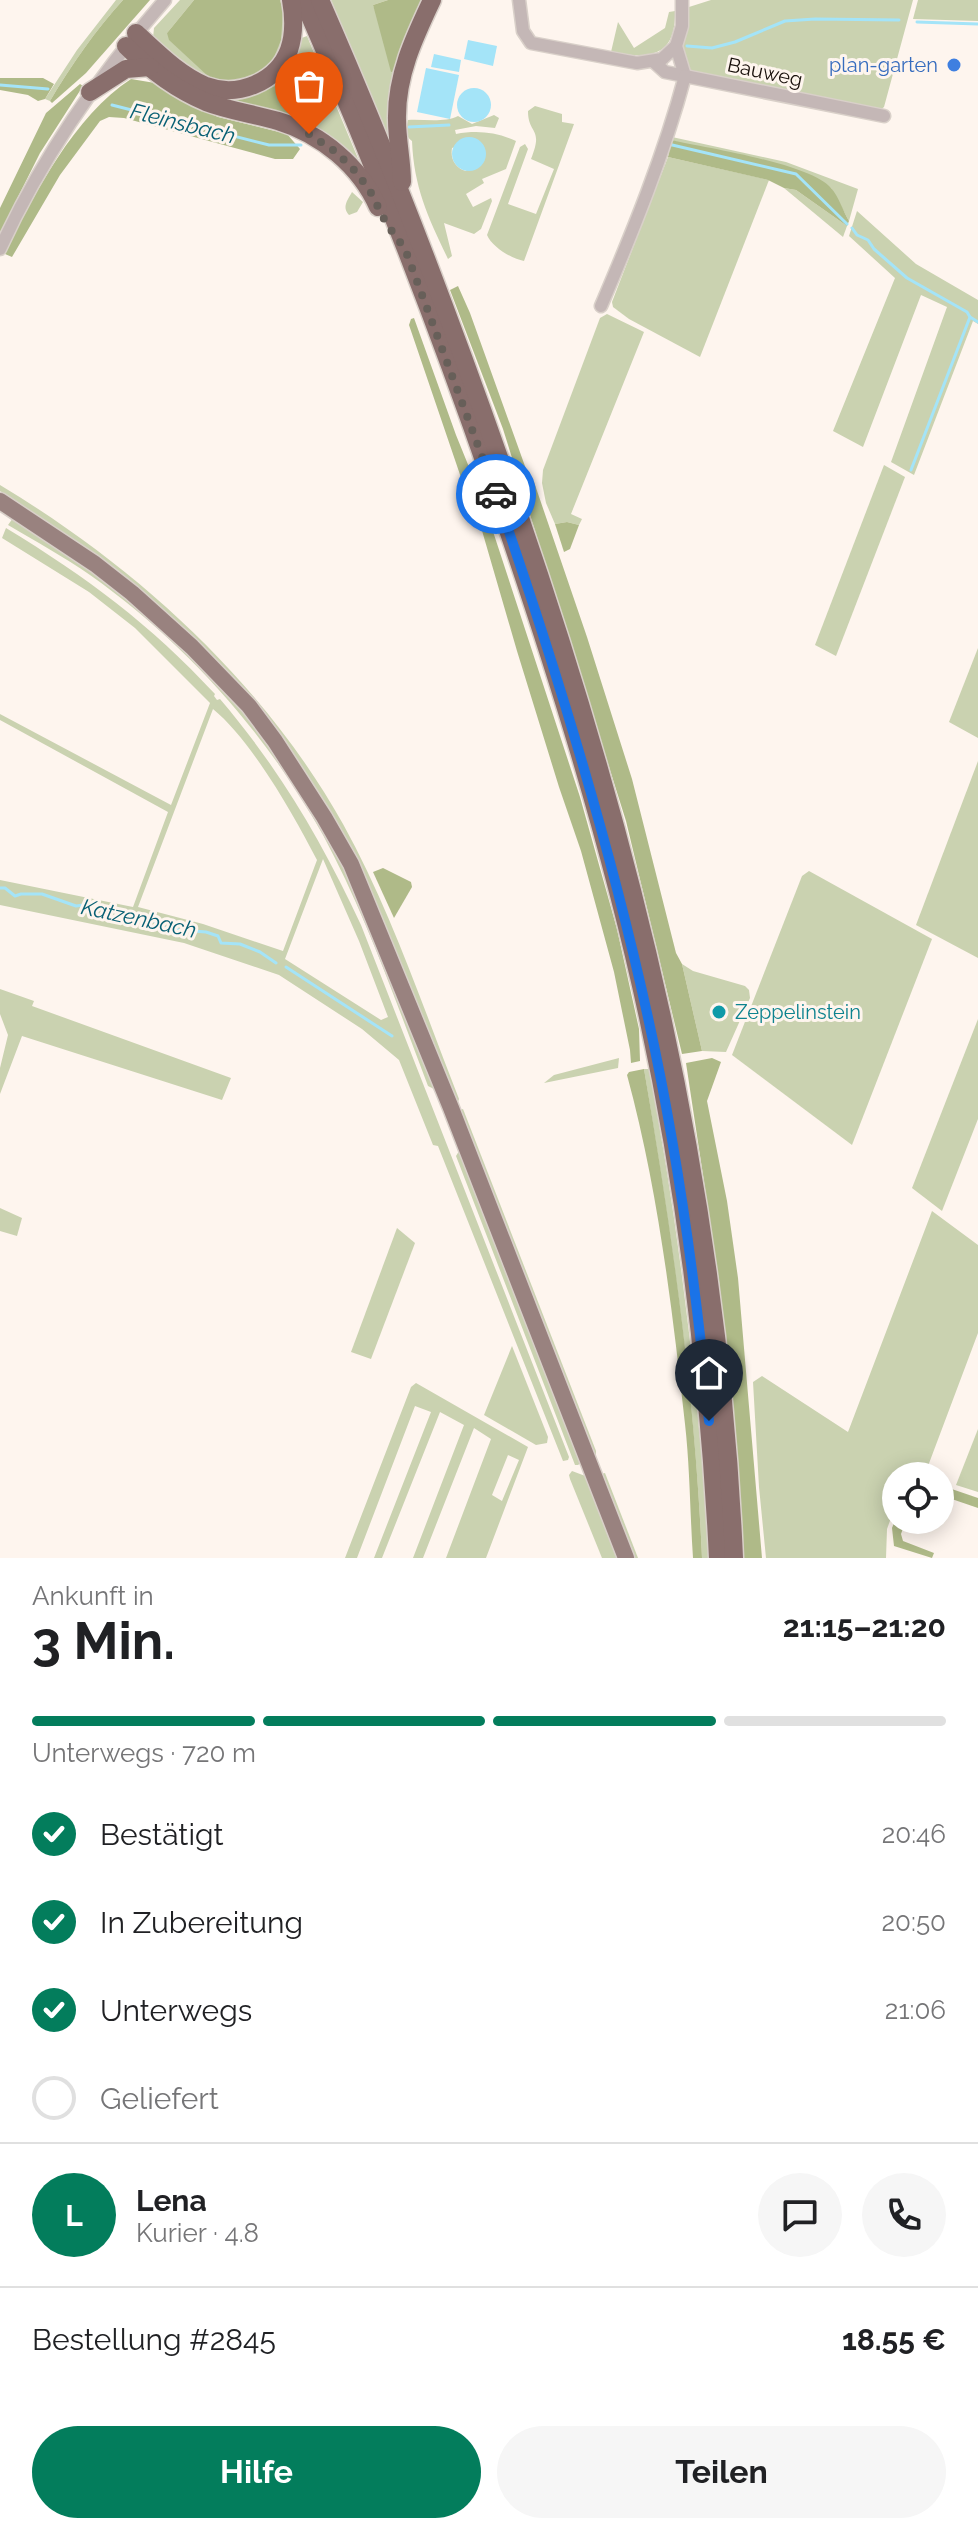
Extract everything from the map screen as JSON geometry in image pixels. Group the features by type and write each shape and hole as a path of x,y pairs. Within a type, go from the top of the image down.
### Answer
{"highway":[{"path":"131,39 195,80 213,88 243,89 269,76 285,59 291,45 293,27 291,0"},
{"path":"303,0 405,249 474,432 531,597 594,802 631,945 663,1089 690,1249 709,1421 718,1558"},
{"path":"320,0 402,198 477,392 531,549 606,786 673,1061 701,1220 722,1386 734,1558"},
{"path":"402,198 397,116 399,87 410,48 432,0"},
{"path":"131,39 150,67 203,100 279,121 326,145 354,170 369,189 386,223 405,249"},
{"path":"90,92 126,69 150,67"}],"main road":[{"path":"0,501 95,564 192,647 249,706 324,817 351,864 441,1081 626,1558"}],"street":[{"path":"0,249 34,180 90,92 165,0"},
{"name":"Bauweg","path":"519,0 525,37 531,43 637,63 654,62 665,72 884,116"},
{"path":"654,62 676,46 682,26 682,0"},
{"path":"601,306 637,221 673,119 685,76 676,46"}],"green space":[{"path":"116,0 123,0 84,49 50,101 45,99 77,50"},
{"path":"123,0 150,0 86,73 52,103 50,101 75,61"},
{"path":"180,0 194,0 167,33 283,10 280,0 286,0 290,19 282,56 205,81 153,38 154,28"},
{"path":"194,0 280,0 283,10 281,40 271,65 254,80 230,83 210,78 169,40 167,33"},
{"path":"331,0 388,0 373,5 397,71 392,146"},
{"path":"388,0 424,0 396,71 391,72 373,5"},
{"path":"711,0 913,0 884,107 879,111 689,75 682,44 689,26 689,7"},
{"path":"918,0 978,0 978,21 913,19"},
{"path":"675,11 671,38 658,52 637,55 611,52 618,22 634,48 665,28 669,12"},
{"path":"307,36 362,168 234,105 140,47 232,96 299,39","holes":["257,94 292,117 235,99"]},
{"path":"0,78 43,78 54,84 45,99 38,101 28,95 0,90"},
{"path":"131,79 155,83 218,117 287,134 300,149 293,159 275,159 124,118 109,117 100,121 60,175 12,257 5,254 42,182 74,135 111,94"},
{"path":"282,83 293,118 233,99 257,94"},
{"path":"80,84 83,86 40,153 0,233 0,208 46,113"},
{"path":"535,106 562,114 562,122 574,124 524,261 503,252 487,235 520,147 525,144 528,149 508,204 536,214 554,169 531,159 536,136 528,111"},
{"path":"494,115 499,118 495,128 476,126 455,130 456,134 486,133 516,141 506,169 482,179 484,183 466,194 473,207 491,198 481,229 474,234 444,223 452,256 448,259 423,202 412,141 407,134 408,120 440,120 458,116 472,124","holes":["478,140 483,145 466,171 454,163 452,148"]},
{"path":"672,137 786,162 858,189 849,221 831,188 671,140"},
{"path":"671,140 780,164 819,179 836,196 849,221 847,226 796,190 768,180 668,157"},
{"path":"668,157 769,180 700,357 629,319 613,307 612,302"},
{"path":"784,188 796,190 847,226 843,237"},
{"path":"352,192 363,202 357,212 349,215 346,207"},
{"path":"857,211 916,264 978,300 978,324 973,321 914,475 891,462 947,307 921,295 863,447 833,431 895,278 849,236"},
{"path":"458,286 526,469 534,482 587,637 632,779 702,1051 682,1054 626,821 503,429 450,290"},
{"path":"607,314 644,332 571,514 582,519 579,525 567,522 555,524 546,503 543,470 600,318"},
{"path":"414,318 484,504 580,797 617,929 639,1029 640,1061 631,1063 614,972 581,851 476,510 470,504 409,325"},
{"path":"884,465 905,477 836,656 815,645"},
{"path":"0,485 101,553 148,592 194,633 275,723 311,772 360,857 406,960 458,1102 288,751 82,546 0,491"},
{"path":"13,518 105,580 191,652 257,727 339,853 444,1107 441,1107 434,1089 428,1086 380,959 339,865 276,761 221,692 159,630 90,575 8,525"},
{"path":"567,522 579,525 570,549 564,552 555,524"},
{"path":"6,528 91,584 142,624 191,669 217,700 220,699 262,753 298,807 361,925 568,1460 563,1461 438,1146 433,1145 399,1060 362,1029 279,975 184,943 0,905 0,880 133,907 168,812 0,720 0,714 171,805 210,703 135,628 89,592 2,538","holes":["213,709 257,759 317,860 283,951 203,924 138,907","323,859 388,1017 381,1020 285,959"]},
{"path":"978,648 978,738 949,722"},
{"path":"978,761 978,958 916,925"},
{"path":"383,868 411,882 412,887 394,918 373,872"},
{"path":"809,871 932,939 852,1145 732,1055 802,876"},
{"path":"682,964 693,971 745,986 749,990 750,998 726,1052 702,1051"},
{"path":"0,989 34,1001 32,1006 231,1078 222,1100 22,1036 0,1094 0,1068 8,1035 0,1014"},
{"path":"978,1019 978,1119 942,1211 912,1188"},
{"path":"619,1058 618,1068 544,1083 554,1075"},
{"path":"712,1058 721,1062 707,1101 727,1201 738,1278 762,1558 744,1558 735,1425 719,1281 686,1063"},
{"path":"644,1069 649,1069 679,1252 694,1374 710,1558 702,1558 694,1435 680,1313"},
{"path":"644,1069 681,1313 694,1435 702,1558 693,1558 687,1441 669,1292 656,1205 627,1075"},
{"path":"463,1109 596,1451 596,1458 460,1110"},
{"path":"447,1113 582,1462 578,1465 575,1465 456,1156 459,1151 444,1115"},
{"path":"0,1208 22,1218 17,1236 0,1231"},
{"path":"932,1211 978,1245 978,1333 930,1462 882,1462 882,1534 887,1534 886,1558 766,1558 753,1382 762,1376 848,1432"},
{"path":"397,1228 415,1243 371,1359 351,1352"},
{"path":"512,1346 548,1437 547,1443 536,1445 484,1415"},
{"path":"416,1383 528,1447 486,1558 446,1558 491,1439 474,1428 423,1558 413,1558 464,1425 440,1412 382,1558 374,1558 431,1412 415,1406 357,1558 345,1558 411,1387","holes":["508,1455 519,1460 502,1501 492,1495"]},
{"path":"978,1429 978,1492 956,1485"},
{"path":"572,1471 588,1477 620,1558 602,1558 570,1479"},
{"path":"605,1473 638,1558 632,1558 601,1474"},
{"path":"954,1490 978,1498 978,1508 954,1500"},
{"path":"893,1534 901,1534 903,1541 934,1553 932,1558 894,1546"}],"water":[{"path":"468,40 497,46 493,66 464,59"},
{"path":"434,54 461,60 459,72 431,67"},
{"path":"426,68 459,75 450,119 417,112"},
{"path":"474,88 486,93 491,105 486,117 474,122 462,117 457,105 462,93"},
{"path":"469,137 481,142 486,154 481,166 469,171 457,166 452,154 457,142"}],"waterway":[{"path":"687,46 712,48 785,21 899,20"},
{"path":"917,22 978,24"},
{"name":"Fleinsbach","path":"0,85 48,89"},
{"name":"Fleinsbach","path":"112,105 269,145 301,145"},
{"name":"Fleinsbach","path":"409,127 449,125"},
{"name":"Fleinsbach","path":"668,144 796,174 847,224"},
{"name":"Fleinsbach","path":"852,228 907,278 967,312 978,322"},
{"path":"911,470 970,317"},
{"name":"Katzenbach","path":"0,888 15,896 42,894 76,906 92,904 115,912 127,912 151,918 168,929 206,932 218,936 221,943 240,944 276,963"},
{"name":"Katzenbach","path":"286,967 392,1036"}],"way so far":[{"path":"309,134 336,152 354,170 405,249 496,494"}],"place":[{"name":"plan-garten","path":"954,65"},
{"name":"Zeppelinstein","path":"719,1012"}],"route":[{"path":"496,494 594,802 643,995 663,1089 690,1249 709,1421"}]}
